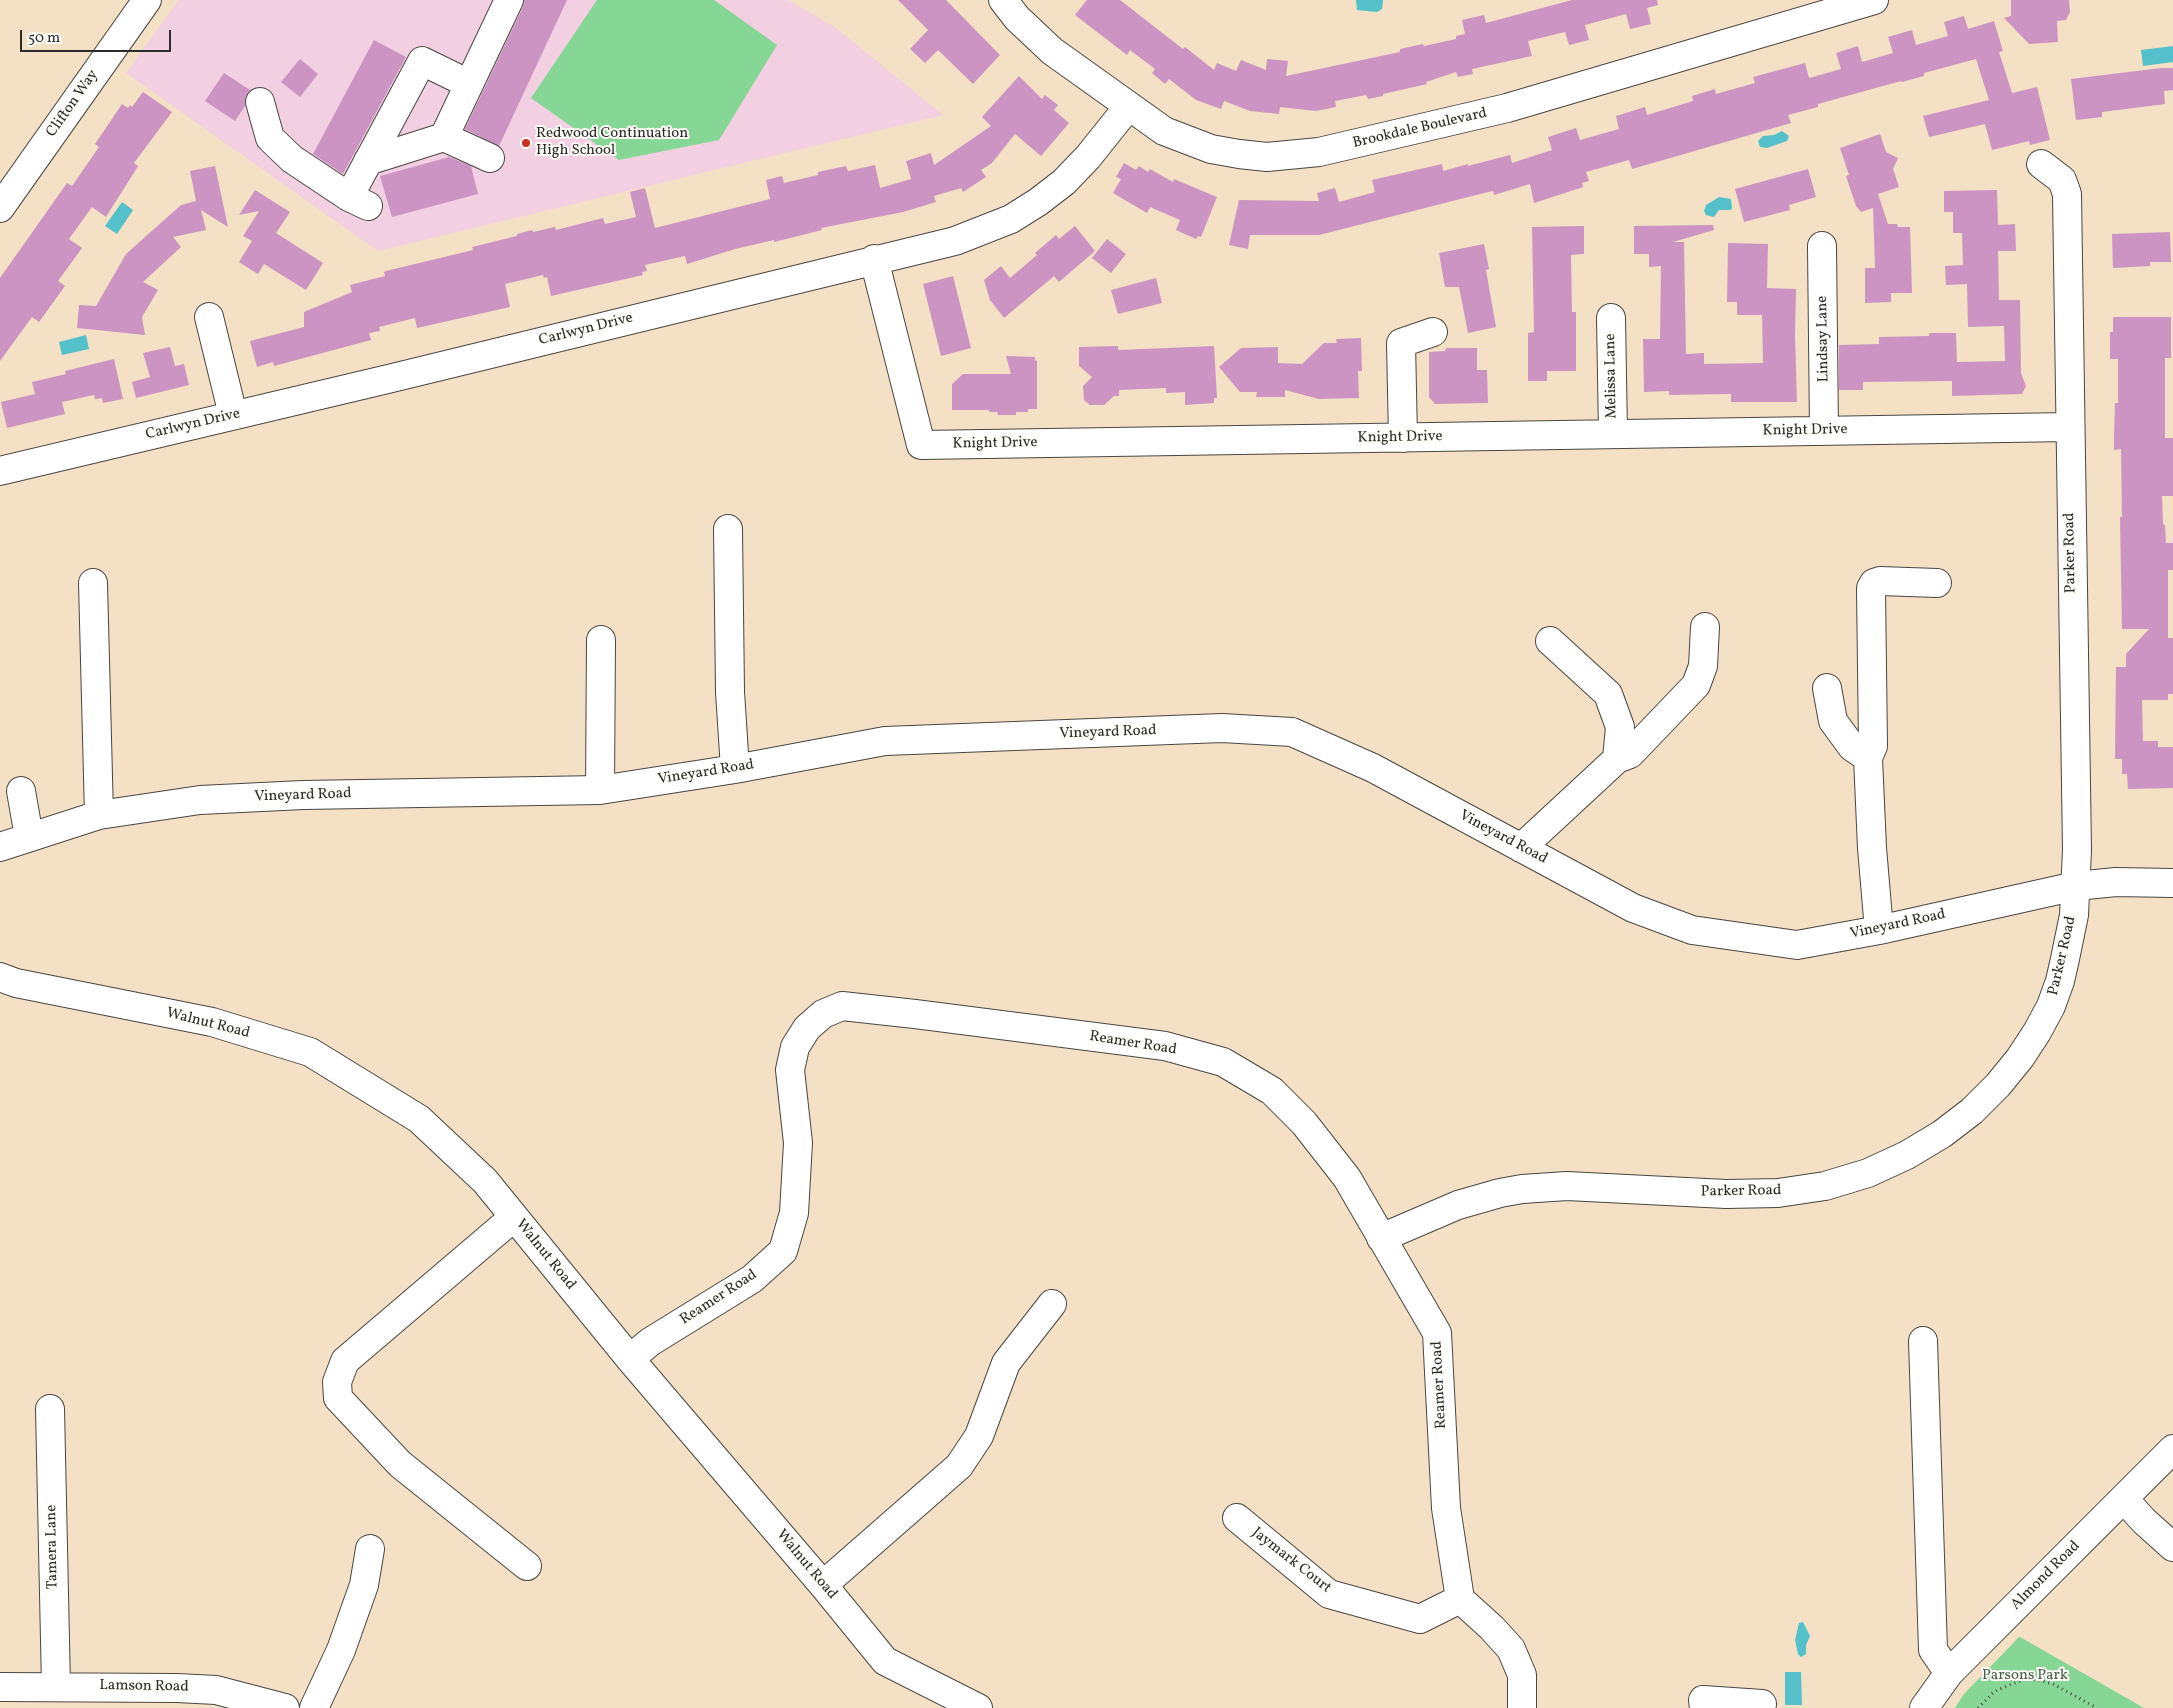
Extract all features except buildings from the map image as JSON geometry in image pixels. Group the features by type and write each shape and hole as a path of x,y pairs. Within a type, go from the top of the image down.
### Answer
{"street":[{"name":"Clifton Way","path":"0,208 147,0"},
{"path":"444,137 509,0"},
{"name":"Brookdale Boulevard","path":"1003,0 1035,37 1128,107 1164,131 1211,149 1267,157 1319,152 1507,108 1874,0"},
{"path":"260,102 270,138 292,159 358,202 368,161 422,61 469,84"},
{"name":"Carlwyn Drive","path":"0,470 388,379 955,240 1011,219 1038,202 1064,182 1088,158 1128,107"},
{"path":"368,161 444,137 490,158"},
{"name":"Parker Road","path":"1381,1238 1458,1204 1515,1190 1567,1186 1726,1194 1778,1193 1825,1186 1868,1173 1907,1156 1942,1134 1972,1111 2009,1072 2038,1032 2051,1006 2060,981 2073,924 2076,886 2066,194 2062,180 2041,164"},
{"name":"Lindsay Lane","path":"1822,246 1824,431"},
{"name":"Knight Drive","path":"874,259 921,445 2070,427"},
{"path":"209,317 232,415"},
{"name":"Melissa Lane","path":"1611,318 1613,433"},
{"path":"1403,438 1401,343 1433,332"},
{"path":"728,529 730,692 735,769"},
{"path":"1879,930 1872,848 1868,758 1873,746 1871,588 1874,582 1880,581 1937,583"},
{"path":"93,584 99,815"},
{"path":"1521,848 1618,759 1630,754 1696,685 1703,666 1705,627"},
{"path":"600,790 601,640"},
{"path":"1550,641 1608,694 1620,727 1618,759"},
{"path":"1827,688 1833,721 1852,747 1868,758"},
{"name":"Vineyard Road","path":"0,847 99,815 200,800 302,795 600,790 735,769 885,741 1222,728 1292,732 1373,768 1633,908 1692,930 1797,945 1879,930 2076,886 2116,882 2173,883"},
{"path":"21,791 29,837"},
{"name":"Walnut Road","path":"0,977 16,983 212,1022 310,1052 418,1119 485,1181 630,1358 885,1661 978,1708"},
{"name":"Reamer Road","path":"630,1358 650,1342 752,1280 783,1252 794,1213 798,1143 790,1070 795,1047 807,1028 823,1014 842,1006 1165,1046 1223,1062 1272,1091 1304,1123 1347,1178 1437,1333 1446,1508 1460,1599"},
{"path":"514,1217 345,1361 337,1382 338,1398 400,1464 527,1566"},
{"path":"823,1585 958,1466 978,1436 1006,1363 1052,1304"},
{"path":"1922,1341 1933,1650 1949,1673"},
{"name":"Tamera Lane","path":"50,1409 56,1686"},
{"name":"Almond Road","path":"1924,1708 1949,1673 2173,1449"},
{"path":"2124,1499 2173,1548"},
{"name":"Jaymark Court","path":"1237,1518 1329,1594 1420,1619 1460,1599"},
{"path":"314,1708 341,1650 361,1594 370,1549"},
{"path":"1460,1599 1492,1628 1510,1649 1522,1675 1522,1708"},
{"name":"Lamson Road","path":"0,1687 56,1686 177,1698 216,1690 285,1708"},
{"path":"1704,1708 1703,1700 1762,1704"}],"path":[{"path":"1978,1708 1995,1691 2025,1680 2038,1680 2053,1684 2097,1708"}],"shaded area":[{"name":"Redwood Continuation High School","path":"179,0 788,0 836,28 943,115 378,251 126,73"}],"green space":[{"path":"597,0 714,0 777,45 719,140 619,160 531,98"},
{"name":"Parsons Park","path":"2019,1637 2144,1708 1955,1708 1964,1694"}],"water":[{"path":"1356,0 1383,0 1382,9 1377,12 1357,10"},
{"path":"2173,46 2173,62 2143,66 2141,50"},
{"path":"1782,131 1789,136 1787,141 1767,148 1760,147 1758,141 1763,136 1774,135"},
{"path":"1719,197 1731,199 1731,210 1719,210 1714,217 1706,215 1704,211 1706,205"},
{"path":"122,202 133,210 117,234 105,226"},
{"path":"86,335 89,349 62,355 59,342"},
{"path":"1803,1622 1810,1636 1806,1645 1806,1654 1801,1657 1798,1654 1795,1640 1799,1623"},
{"path":"1785,1672 1801,1672 1802,1705 1785,1705"}],"place":[{"name":"Redwood Continuation High School","path":"526,143"}]}
